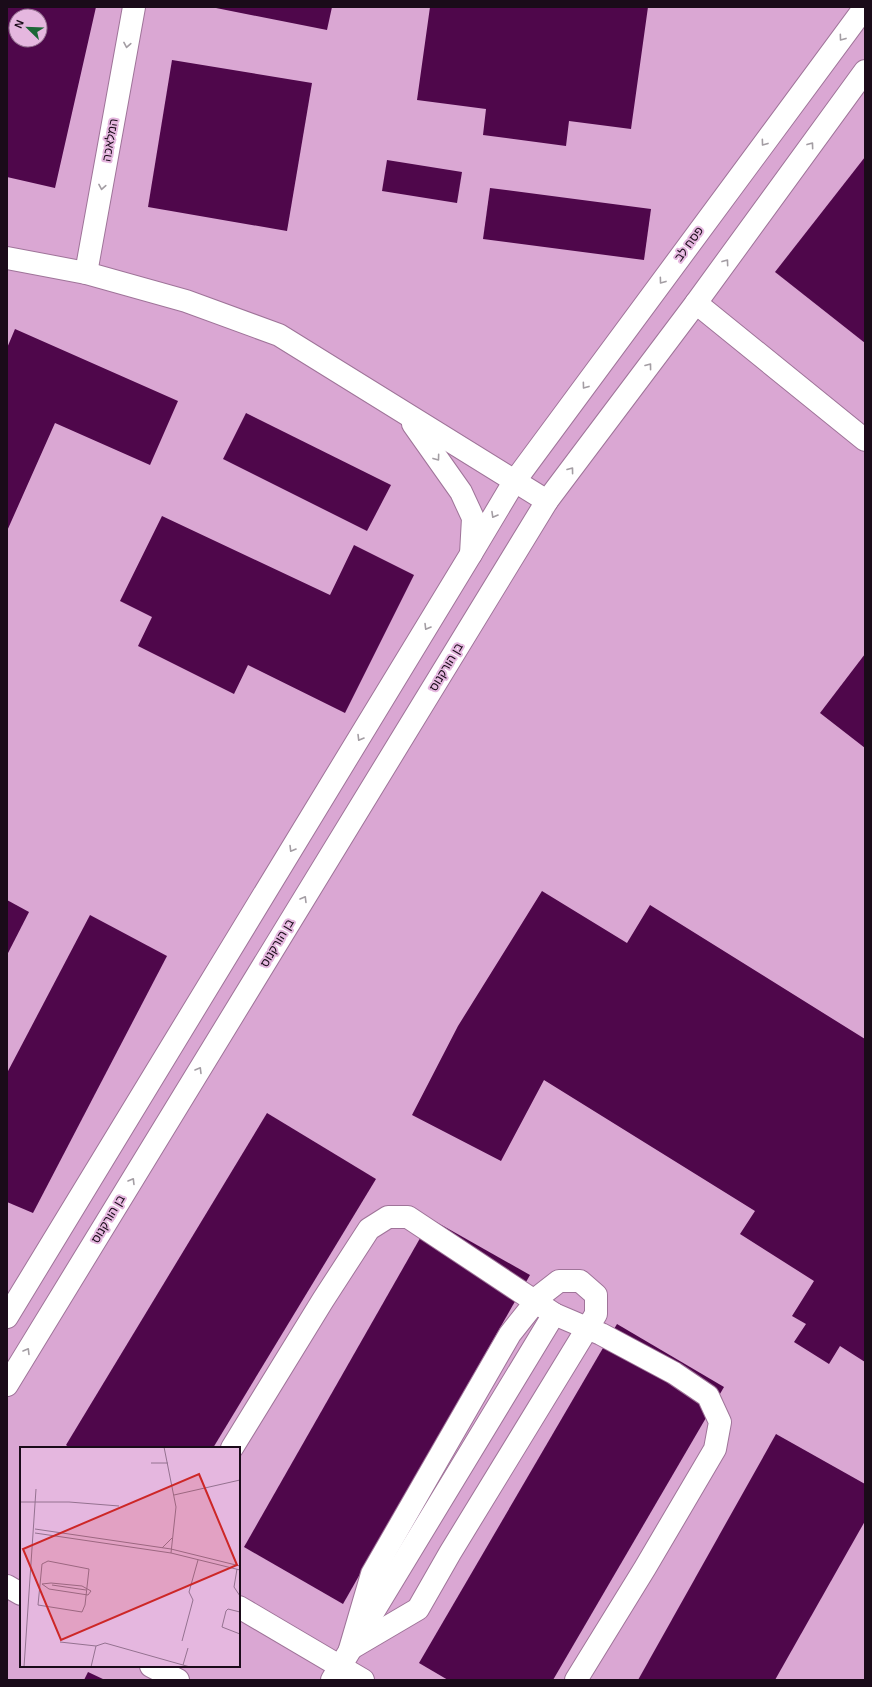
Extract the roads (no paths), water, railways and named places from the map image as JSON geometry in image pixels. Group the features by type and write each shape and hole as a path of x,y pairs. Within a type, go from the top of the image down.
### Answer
{"street":[{"name":"המלאכה","path":"86,273 134,7"},
{"name":"פסח לב","path":"514,482 865,7"},
{"path":"7,258 86,273 186,301 279,335 514,482 547,501 696,304 865,71"},
{"path":"696,304 865,440"},
{"path":"406,415 461,492 474,518 472,554"},
{"path":"7,1317 472,554 514,482"},
{"name":"בן הורקנוס","path":"7,1385 547,501"},
{"path":"233,1447 323,1300 370,1229 388,1217 408,1217 554,1314 601,1334 674,1373 708,1396 720,1422 715,1449 645,1568 576,1680"},
{"path":"559,1281 580,1281 596,1295 596,1314 450,1553 418,1609 350,1649 372,1574 510,1334 541,1295 559,1281"},
{"path":"332,1680 554,1314"},
{"path":"7,1586 20,1593"},
{"path":"240,1608 363,1680"},
{"path":"152,1671 178,1680"}]}
